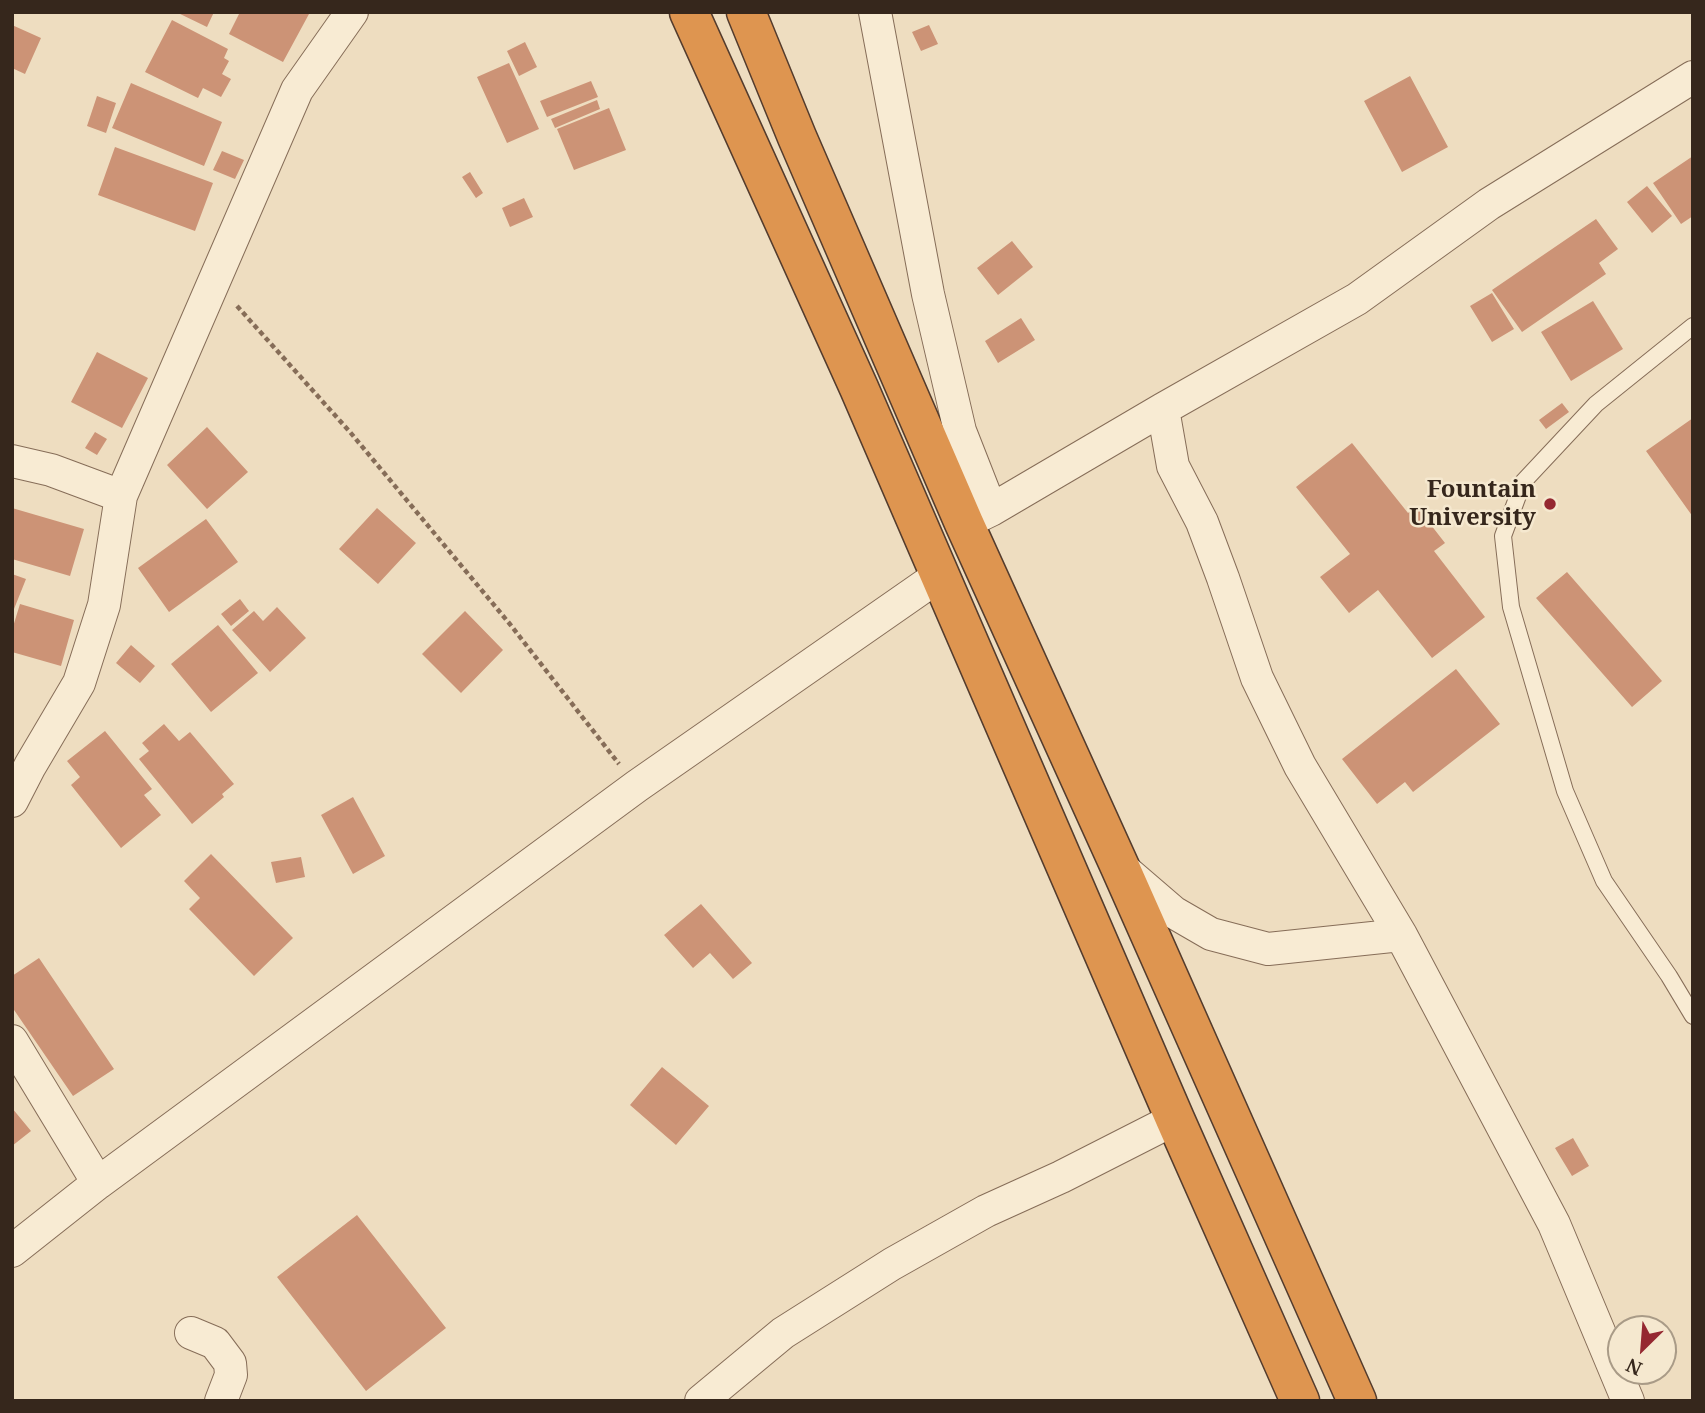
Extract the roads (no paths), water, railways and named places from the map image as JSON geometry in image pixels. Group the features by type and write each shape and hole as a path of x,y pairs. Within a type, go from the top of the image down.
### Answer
{"highway":[{"path":"689,12 864,401 1300,1401"},
{"path":"746,12 797,137 978,517 1120,867 1357,1401"}],"street":[{"path":"12,801 79,684 104,605 121,496 297,90 352,12"},
{"path":"875,12 934,319 978,517 1357,299 1489,204 1693,77"},
{"path":"1163,409 1173,466 1202,522 1257,678 1300,766 1401,935 1554,1224 1628,1401"},
{"path":"12,461 51,470 121,496"},
{"path":"12,1251 98,1183 637,786 940,575"},
{"path":"1120,867 1173,912 1211,934 1268,949 1401,935"},
{"path":"12,1041 98,1183"},
{"path":"701,1401 783,1333 892,1264 986,1212 1175,1119"},
{"path":"191,1333 215,1343 230,1363 231,1375 221,1401"}],"lane":[{"path":"1693,326 1596,404 1523,482 1503,536 1511,607 1565,791 1604,881 1670,976 1693,1016"}],"place":[{"name":"Fountain University","path":"1550,504"}]}
